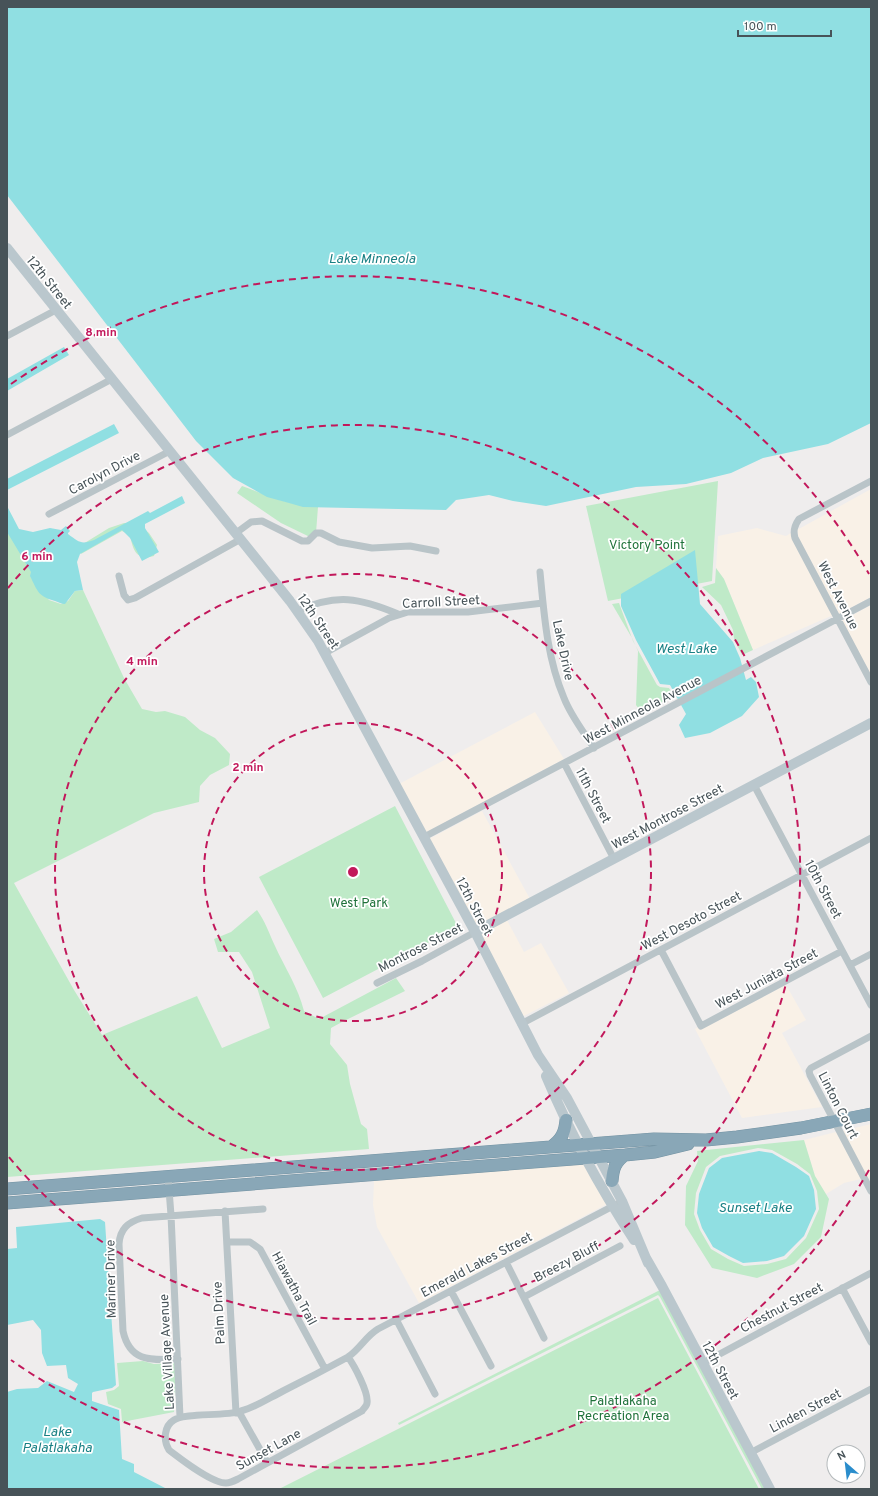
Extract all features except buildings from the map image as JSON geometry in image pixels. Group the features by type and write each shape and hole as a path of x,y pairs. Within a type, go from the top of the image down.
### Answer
{"highway":[{"path":"7,1203 655,1152 706,1140 769,1133 871,1114"},
{"path":"550,1147 558,1142 563,1135 566,1120"},
{"path":"7,1189 654,1139 706,1140"},
{"path":"612,1181 612,1171 615,1164 625,1155"}],"main road":[{"name":"12th Street","path":"7,248 298,611 325,653 475,932 521,1024 538,1055 567,1098 612,1181 648,1263"},
{"name":"West Montrose Street","path":"475,932 871,723"},
{"name":"12th Street","path":"538,1055 557,1103 579,1145 612,1206 648,1263 770,1489"}],"street":[{"path":"7,336 56,310"},
{"path":"7,435 112,379"},
{"name":"Carolyn Drive","path":"49,514 170,451"},
{"name":"West Avenue","path":"871,481 798,519 794,529 795,538 871,682"},
{"path":"119,576 124,595 128,600 135,598 238,536 251,522 262,521 302,541 308,541 316,533 321,533 339,542 366,547 410,546 436,551"},
{"name":"Lake Drive","path":"540,572 548,640 558,683 570,711 594,748"},
{"path":"298,611 321,601 340,599 368,602 398,614"},
{"name":"West Minneola Avenue","path":"424,838 871,601"},
{"name":"Carroll Street","path":"325,653 398,614 417,611 440,613 468,612 543,603"},
{"name":"11th Street","path":"564,763 614,859"},
{"name":"10th Street","path":"754,784 871,1005"},
{"name":"West Desoto Street","path":"521,1024 871,838"},
{"name":"Montrose Street","path":"377,983 422,961 475,932"},
{"name":"West Juniata Street","path":"660,950 701,1026 842,951"},
{"path":"850,965 871,954"},
{"name":"Linton Court","path":"871,1036 811,1068 809,1071 871,1191"},
{"path":"557,1103 567,1098"},
{"name":"Lake Village Avenue","path":"168,1176 180,1417 237,1412 255,1406 348,1357"},
{"name":"Emerald Lakes Street","path":"348,1357 374,1332 396,1319 622,1201"},
{"name":"Mariner Drive","path":"178,1359 154,1360 140,1357 126,1341 123,1331 119,1244 124,1227 135,1220 142,1218 264,1209"},
{"name":"Palm Drive","path":"225,1211 237,1412 267,1462"},
{"name":"Hiawatha Trail","path":"227,1242 250,1242 260,1249 325,1369"},
{"name":"Breezy Bluff","path":"524,1296 620,1246"},
{"path":"506,1262 544,1338"},
{"name":"Chestnut Street","path":"703,1363 871,1273"},
{"path":"842,1288 871,1342"},
{"path":"451,1291 491,1366"},
{"path":"396,1319 435,1394"},
{"name":"Sunset Lane","path":"180,1417 170,1423 167,1428 166,1441 169,1450 196,1469 219,1482 230,1482 358,1414 366,1406 367,1402 365,1391 348,1357"},
{"name":"Linden Street","path":"750,1453 871,1388"}],"shaded area":[{"path":"871,489 871,597 839,614 798,537 797,530"},
{"path":"757,528 786,536 791,533 833,617 831,616 753,650 724,579 716,568 718,536"},
{"path":"871,605 871,675 842,621"},
{"path":"535,712 564,759 425,833 399,784"},
{"path":"482,811 530,899 476,928 429,839"},
{"path":"507,920 524,952 541,943 569,993 522,1017 479,934"},
{"path":"786,985 806,1020 782,1033 822,1107 742,1118 695,1029 698,1027 700,1030"},
{"path":"871,1124 871,1177 867,1178 842,1131"},
{"path":"836,1132 861,1179 844,1183 826,1194 815,1176 804,1140"},
{"path":"585,1162 607,1204 419,1303 377,1227 373,1205 374,1181"}],"green space":[{"name":"Victory Point","path":"718,481 712,581 608,601 586,506"},
{"path":"242,486 298,505 318,507 316,533 312,538 281,523 237,493"},
{"path":"124,523 137,523 149,533 157,545 154,556 139,556 134,550 130,535 122,531 81,554 83,544 109,528"},
{"path":"7,528 49,600 61,604 68,601 75,591 83,590 124,678 142,709 156,712 165,711 185,717 200,730 215,738 230,754 229,765 210,775 200,786 199,802 154,813 14,883 74,990 102,1035 197,996 222,1048 270,1028 252,972 239,952 218,952 214,939 231,932 257,910 265,923 295,986 304,1011 319,1019 396,978 405,991 331,1028 330,1044 347,1065 350,1084 361,1124 367,1129 369,1149 7,1177"},
{"path":"716,568 724,579 753,650 742,655 734,639 733,630 721,605 702,587 715,583"},
{"path":"619,603 632,638 612,604"},
{"path":"636,646 657,685 660,687 669,688 673,695 661,703 639,709 636,705 638,651"},
{"name":"West Park","path":"395,806 458,927 323,998 259,877"},
{"path":"804,1140 815,1176 829,1199 821,1237 794,1264 757,1278 712,1268 685,1225 686,1186 698,1161 697,1151","holes":["758,1148 772,1150 797,1164 810,1174 817,1191 819,1209 806,1238 786,1259 767,1264 744,1266 711,1249 700,1230 694,1214 696,1193 706,1167 720,1156"]},
{"path":"660,1290 766,1489 762,1489 658,1295 399,1425 398,1423"},
{"name":"Palatlakaha Recreation Area","path":"658,1298 759,1489 279,1489"},
{"path":"143,1361 154,1364 175,1363 176,1380 174,1412 122,1422 121,1409 108,1404 106,1392 114,1390 119,1386 117,1363"}],"water":[{"name":"Lake Minneola","path":"7,7 871,7 871,423 828,444 763,458 731,473 686,484 636,487 546,506 513,501 489,495 456,500 446,510 303,507 267,497 233,478 196,441 7,195"},
{"path":"64,347 69,355 7,391 7,379"},
{"path":"114,424 119,433 7,490 7,479"},
{"path":"182,496 185,503 145,524 145,528 159,552 142,561 130,538 122,530 80,554 77,562 83,590 75,591 65,604 49,599 39,593 30,576 31,572 7,532 7,506 19,529 33,532 50,528 61,530 66,526 70,531 68,534 80,542 86,542 94,540 148,511 150,513"},
{"name":"West Lake","path":"695,550 700,604 733,642 740,658 746,680 751,677 756,682 759,697 742,716 710,733 685,738 679,725 686,714 670,685 660,684 636,640 621,606 621,594"},
{"name":"Sunset Lake","path":"759,1151 772,1153 809,1176 814,1190 816,1209 804,1236 784,1256 767,1261 743,1263 713,1247 702,1228 697,1213 699,1194 709,1168 722,1158"},
{"name":"Lake Palatlakaha","path":"100,1219 105,1222 116,1385 112,1388 93,1392 92,1401 119,1410 122,1459 134,1464 134,1472 167,1489 7,1489 7,1392 17,1389 38,1388 47,1381 74,1392 78,1384 68,1378 66,1365 47,1366 42,1353 41,1330 33,1320 7,1325 7,1249 17,1248 16,1227"}]}
